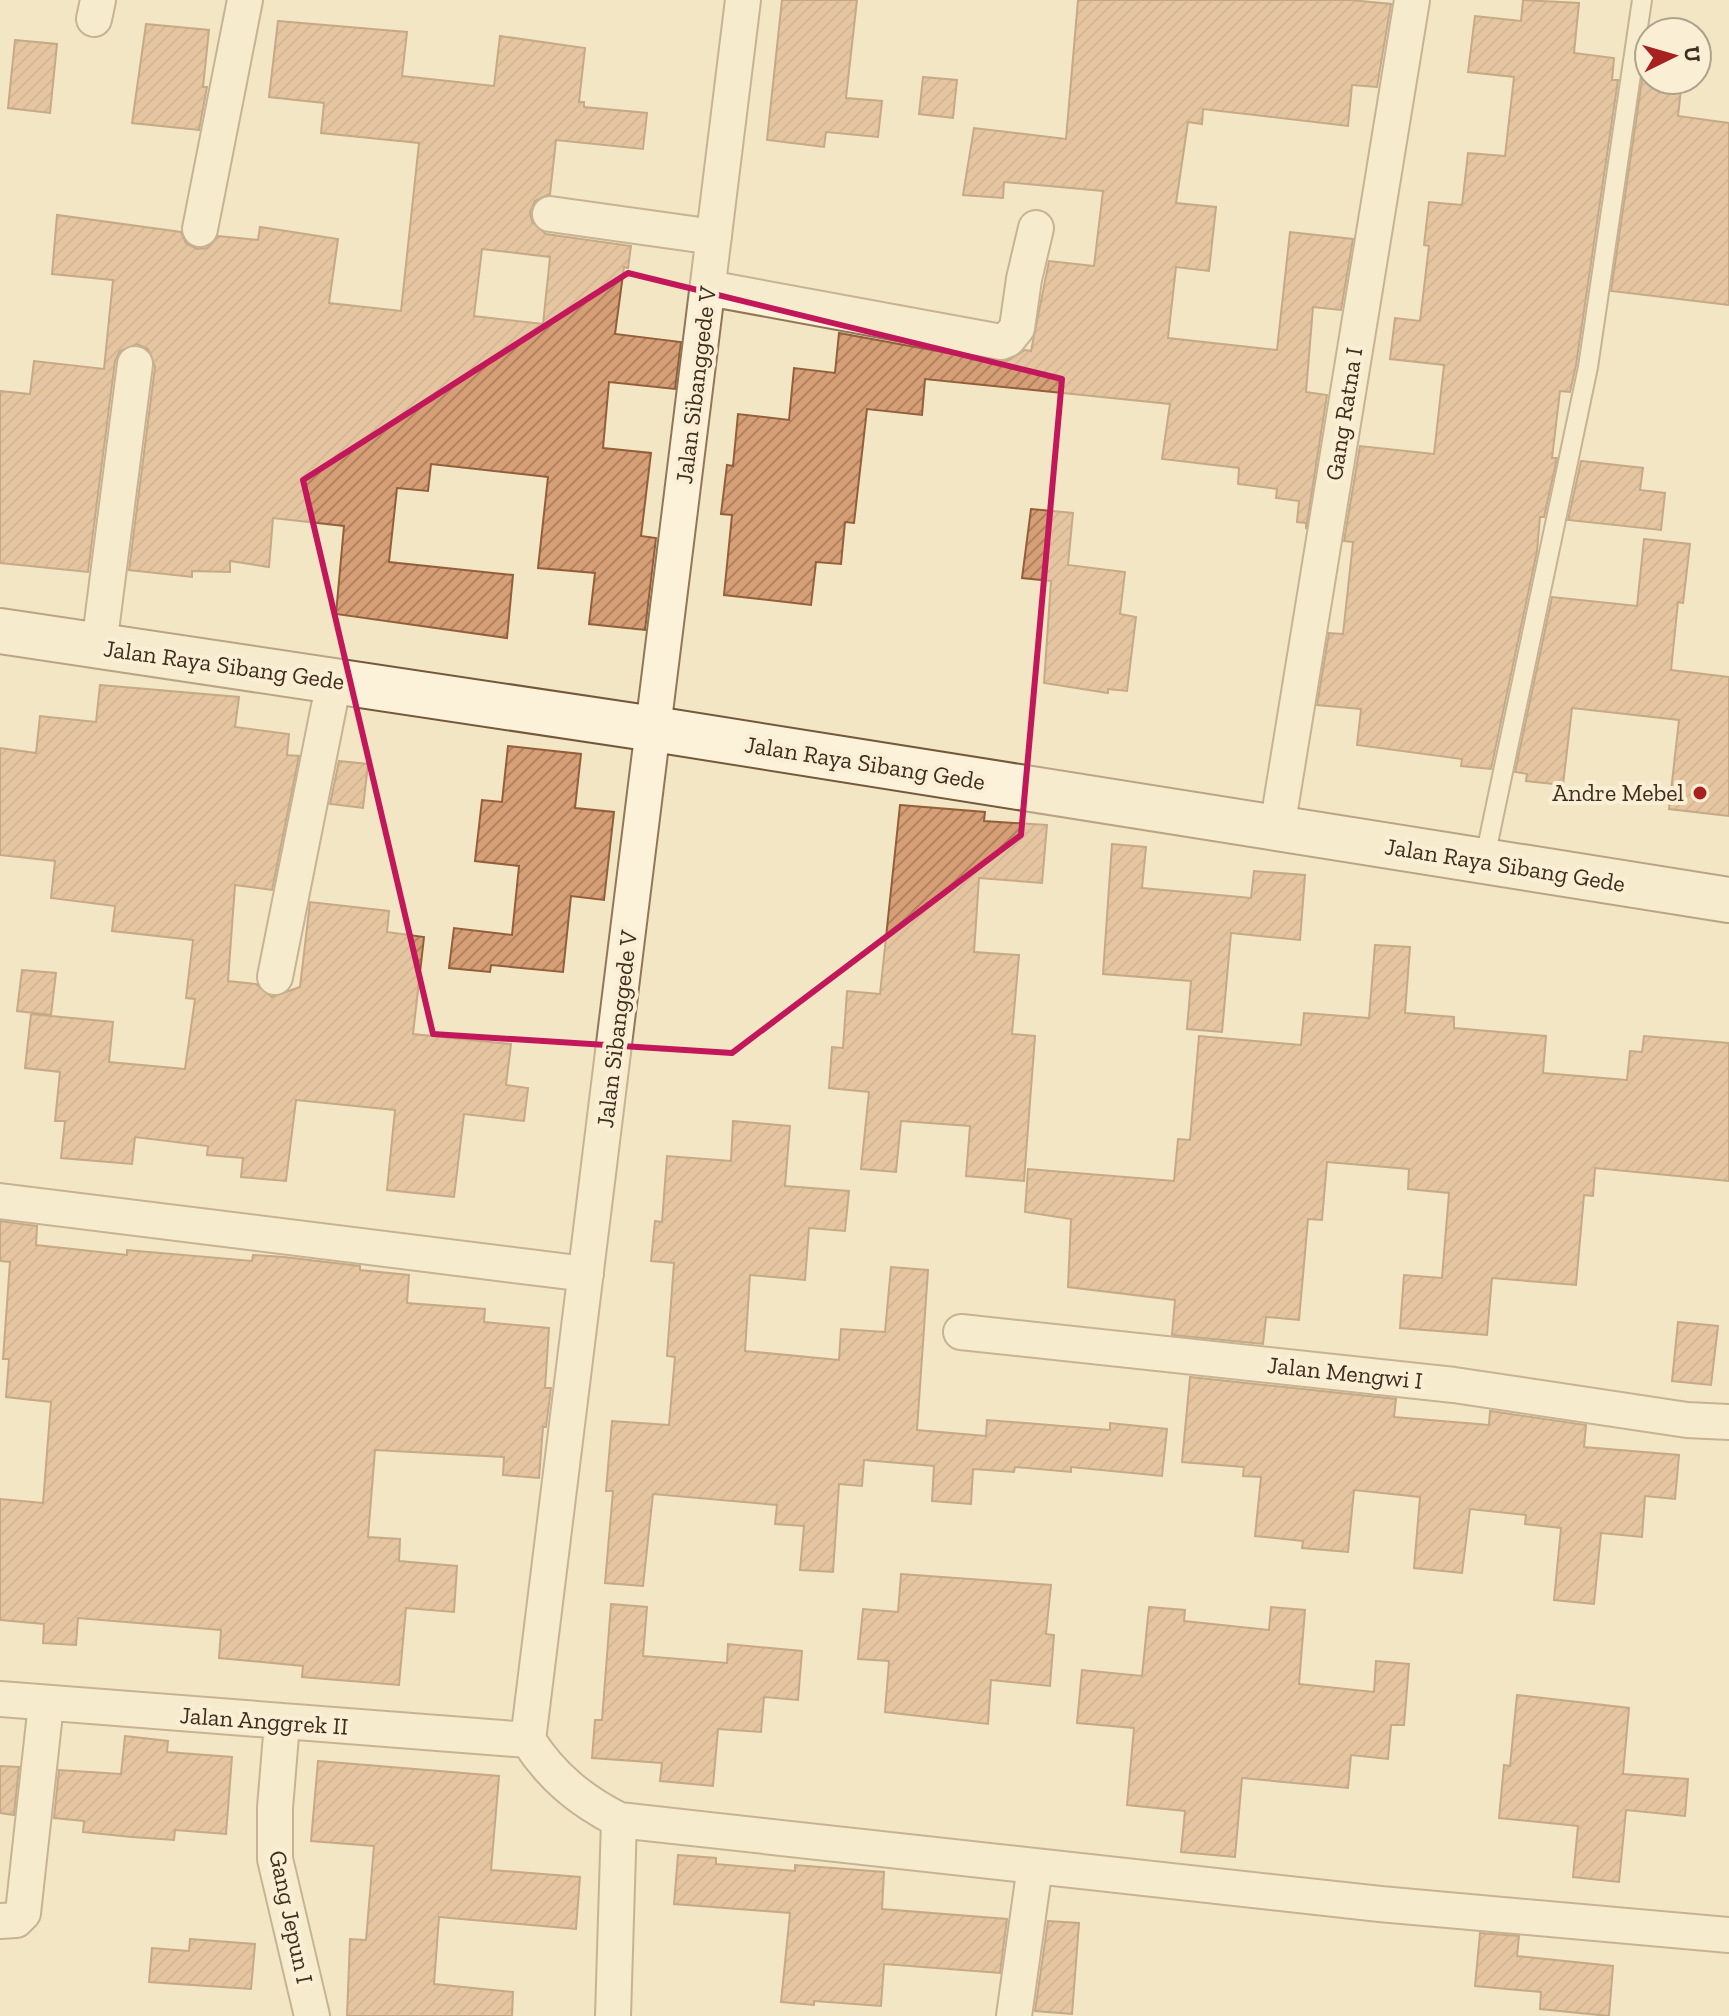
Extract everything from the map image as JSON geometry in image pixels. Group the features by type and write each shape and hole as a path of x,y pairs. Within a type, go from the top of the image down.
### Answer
{"main road":[{"name":"Jalan Raya Sibang Gede","path":"0,631 654,729 1484,864 1729,900"}],"street":[{"path":"200,229 245,0"},
{"name":"Jalan Sibanggede V","path":"528,1740 743,0"},
{"name":"Gang Ratna I","path":"1277,828 1412,0"},
{"path":"550,214 714,237"},
{"path":"708,288 1001,342 1014,334 1017,328 1036,228"},
{"path":"99,646 135,364"},
{"path":"275,977 334,681"},
{"path":"0,1201 586,1274"},
{"name":"Jalan Mengwi I","path":"961,1332 1454,1385 1687,1420 1729,1422"},
{"name":"Jalan Anggrek II","path":"0,1699 528,1740"},
{"path":"0,1921 16,1920 23,1913 46,1704"},
{"name":"Gang Jepun I","path":"282,1723 275,1808 275,1859 312,2016"},
{"path":"528,1740 541,1761 575,1795 619,1820 1380,1904 1729,1935"},
{"path":"613,2016 619,1820"},
{"path":"1014,2016 1035,1866"}],"lane":[{"path":"1484,864 1588,367 1642,0"}],"highlighted area":[{"path":"628,273 1062,379 1021,835 732,1053 433,1034 303,480"}],"building":[{"path":"782,0 857,0 846,98 882,101 878,137 826,132 824,147 767,140"},
{"path":"1078,0 1351,0 1391,4 1377,87 1352,85 1348,126 1203,109 1202,124 1188,122 1176,203 1216,207 1209,271 1176,267 1168,338 1277,350 1290,232 1353,239 1341,310 1313,307 1306,392 1327,395 1306,529 1306,523 1297,522 1299,501 1276,498 1277,489 1238,484 1239,468 1162,459 1170,404 925,379 922,415 867,409 854,523 845,522 841,564 816,562 811,605 724,595 732,515 721,514 727,465 733,466 738,414 789,420 794,368 835,373 839,333 997,362 1009,360 1025,350 1031,351 1049,261 1094,266 1103,191 1004,182 1003,198 963,195 974,128 1066,139"},
{"path":"1523,0 1579,3 1574,53 1614,58 1612,80 1618,80 1576,365 1570,392 1560,391 1552,458 1557,458 1544,517 1540,517 1537,551 1491,769 1461,766 1462,759 1357,745 1361,709 1317,705 1329,633 1343,634 1353,542 1344,541 1360,446 1434,454 1444,365 1390,359 1395,318 1420,321 1429,246 1424,245 1429,202 1462,205 1468,153 1505,156 1514,77 1468,72 1475,16 1521,21"},
{"path":"278,21 407,32 402,76 494,86 500,36 585,48 579,102 584,102 584,107 647,113 643,149 556,140 550,194 535,201 530,212 532,222 546,234 631,246 628,268 624,267 615,334 681,342 675,389 609,382 603,448 651,453 641,536 656,538 645,630 589,624 595,573 538,568 548,477 431,464 428,491 397,488 389,562 513,575 507,638 336,614 344,526 273,518 269,567 230,561 230,572 192,571 192,577 129,570 155,367 148,349 137,344 120,351 115,361 88,572 0,563 0,391 30,394 34,361 104,369 113,280 52,274 57,215 181,232 186,243 197,249 207,248 218,236 258,240 260,227 338,239 329,303 401,311 419,143 321,133 324,103 269,97","holes":["482,249 550,257 543,324 474,316"]},
{"path":"146,24 209,30 203,87 207,87 199,130 132,123"},
{"path":"15,40 57,44 50,113 8,108"},
{"path":"923,77 957,80 953,118 919,114"},
{"path":"1640,96 1680,96 1678,116 1729,123 1729,305 1611,291"},
{"path":"1581,461 1643,468 1640,490 1665,493 1661,530 1568,520"},
{"path":"1031,509 1073,513 1068,565 1125,572 1120,614 1136,617 1127,691 1108,689 1108,693 1044,683 1051,581 1022,578"},
{"path":"1644,539 1690,544 1683,603 1678,602 1671,670 1729,677 1729,816 1669,809 1679,720 1572,708 1563,785 1526,781 1527,774 1515,772 1552,597 1637,606"},
{"path":"100,685 239,697 235,727 289,734 287,755 299,756 272,890 235,885 228,981 256,984 272,997 300,987 310,902 389,911 387,932 424,937 413,1034 511,1044 506,1085 528,1088 524,1121 464,1114 454,1197 387,1190 395,1110 296,1100 286,1181 241,1177 243,1158 207,1155 208,1146 135,1137 132,1164 61,1158 65,1121 55,1121 60,1072 25,1068 31,1014 113,1022 109,1062 185,1069 195,999 186,998 193,940 112,931 115,906 51,898 55,861 0,855 0,748 36,753 40,716 96,722"},
{"path":"508,746 581,754 575,808 614,812 604,900 571,896 563,972 491,965 490,972 449,968 454,928 512,935 519,866 475,861 482,800 502,802"},
{"path":"339,761 368,764 363,808 330,804"},
{"path":"900,805 985,812 984,821 1047,825 1042,883 979,878 974,952 1019,955 1012,1034 1035,1036 1024,1181 966,1176 970,1126 901,1121 896,1172 861,1169 869,1092 829,1088 832,1047 843,1048 847,991 880,994"},
{"path":"1112,844 1146,847 1142,888 1251,898 1254,871 1305,875 1300,940 1231,933 1222,1032 1187,1029 1191,981 1103,974"},
{"path":"1375,945 1410,947 1405,1013 1454,1017 1454,1028 1546,1036 1543,1073 1627,1080 1630,1051 1642,1052 1644,1036 1729,1043 1729,1181 1595,1168 1593,1196 1584,1195 1576,1285 1492,1278 1487,1335 1400,1328 1404,1275 1442,1278 1449,1193 1408,1189 1409,1169 1327,1162 1322,1220 1308,1219 1299,1320 1266,1317 1263,1344 1172,1335 1175,1300 1068,1287 1071,1219 1025,1212 1028,1169 1174,1181 1178,1139 1190,1140 1199,1036 1301,1045 1304,1013 1369,1018"},
{"path":"22,970 56,973 51,1015 17,1011"},
{"path":"733,1121 790,1126 785,1186 849,1191 845,1231 809,1228 805,1280 750,1275 745,1351 839,1360 841,1329 885,1332 891,1267 928,1270 917,1430 986,1436 987,1420 1110,1430 1110,1423 1167,1429 1162,1476 1071,1467 1071,1472 1015,1467 1014,1472 973,1469 971,1504 932,1501 934,1466 864,1460 862,1486 839,1484 833,1572 800,1570 804,1526 775,1524 777,1505 653,1494 643,1586 605,1583 613,1491 606,1491 612,1421 669,1425 675,1357 667,1356 674,1263 651,1261 655,1221 662,1222 667,1156 731,1161"},
{"path":"0,1221 37,1226 36,1245 127,1255 127,1250 252,1261 253,1255 284,1257 409,1275 407,1303 485,1309 484,1322 549,1328 545,1388 551,1388 546,1427 543,1427 539,1478 503,1475 504,1457 375,1450 368,1537 400,1539 399,1561 457,1566 454,1612 406,1608 399,1685 302,1677 303,1666 219,1658 221,1630 78,1618 76,1645 43,1643 44,1624 0,1620 0,1499 43,1503 51,1402 6,1397 9,1359 3,1359 10,1262 0,1261"},
{"path":"1678,1322 1718,1326 1711,1385 1672,1381"},
{"path":"1190,1377 1396,1399 1394,1417 1489,1425 1490,1411 1586,1425 1584,1447 1679,1455 1675,1499 1645,1496 1642,1537 1601,1533 1594,1604 1554,1600 1561,1528 1525,1524 1526,1515 1470,1509 1462,1573 1414,1568 1420,1497 1354,1490 1348,1552 1302,1548 1303,1541 1255,1536 1261,1477 1243,1476 1244,1467 1182,1462"},
{"path":"901,1574 1051,1585 1046,1634 1054,1635 1050,1686 991,1680 988,1724 885,1712 889,1661 858,1659 863,1609 898,1612"},
{"path":"611,1604 647,1607 643,1656 727,1663 728,1644 802,1651 798,1700 764,1697 761,1732 718,1729 713,1786 660,1781 662,1763 592,1758 595,1720 602,1720"},
{"path":"1149,1607 1185,1610 1184,1621 1269,1630 1271,1607 1305,1610 1299,1684 1374,1692 1376,1661 1409,1664 1404,1725 1391,1725 1388,1759 1351,1755 1348,1788 1242,1778 1235,1857 1181,1852 1185,1811 1127,1805 1134,1728 1077,1723 1082,1670 1142,1676"},
{"path":"1517,1695 1629,1708 1623,1774 1688,1779 1685,1816 1626,1810 1619,1882 1573,1877 1578,1826 1499,1818 1504,1765 1510,1766"},
{"path":"125,1736 168,1741 167,1752 232,1757 226,1834 175,1830 174,1840 132,1837 83,1832 84,1821 54,1818 59,1770 121,1774"},
{"path":"318,1761 499,1776 491,1870 580,1877 576,1929 439,1917 434,1984 513,1992 512,2016 347,2016 350,1939 366,1940 374,1846 311,1841"},
{"path":"0,1766 19,1767 14,1815 0,1813"},
{"path":"678,1855 716,1858 716,1864 795,1871 795,1865 884,1872 882,1909 1007,1919 1000,1973 884,1964 881,2006 781,2002 790,1913 674,1904"},
{"path":"1048,1921 1079,1923 1072,2014 1035,2011"},
{"path":"1480,1933 1519,1936 1517,1956 1613,1966 1609,2016 1540,2009 1541,1992 1475,1986"},
{"path":"190,1939 255,1944 251,1989 149,1982 152,1948 189,1951"}],"place":[{"name":"Andre Mebel","path":"1700,793"}]}
